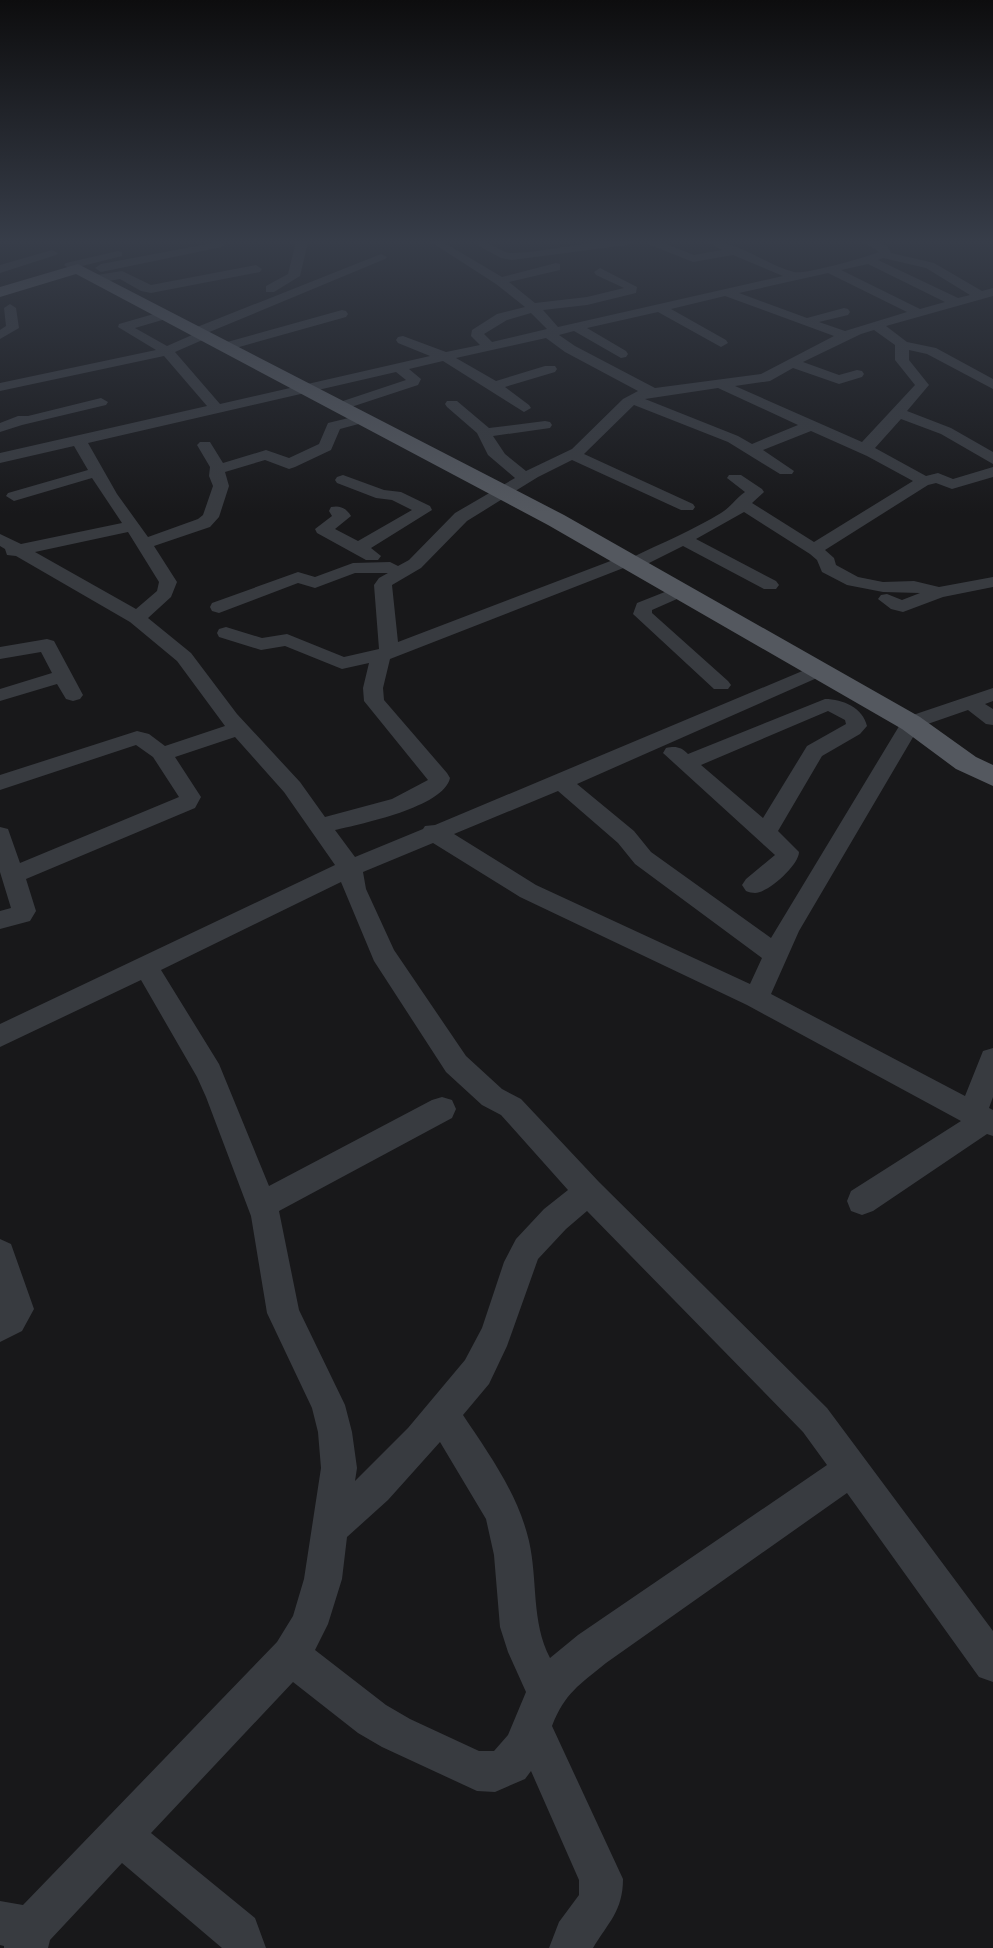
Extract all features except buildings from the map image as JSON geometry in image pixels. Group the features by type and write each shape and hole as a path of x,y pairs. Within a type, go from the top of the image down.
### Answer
{"main road":[{"path":"198,333 503,492 630,562 911,723 966,763 993,777"}],"street":[{"path":"134,333 166,351 217,409"},
{"path":"0,387 166,351 195,333"},
{"path":"225,347 275,333"},
{"path":"477,333 490,347"},
{"path":"0,458 552,333 570,349 651,392"},
{"path":"586,333 621,354"},
{"path":"703,333 721,343"},
{"path":"836,333 845,336"},
{"path":"219,607 298,577 315,583 353,568 395,570 423,558 461,517 525,478 573,455 583,448 607,420 633,399 651,392 730,378 765,378 854,333"},
{"path":"886,333 902,345 931,351 993,385"},
{"path":"403,340 445,357 494,386 524,408"},
{"path":"863,448 871,444 922,385 902,360 902,345"},
{"path":"792,363 839,380 857,374"},
{"path":"339,407 413,382 414,379 399,368"},
{"path":"494,386 550,369"},
{"path":"730,378 810,426 863,448 923,481"},
{"path":"633,399 726,436 786,471"},
{"path":"0,428 14,409 101,402"},
{"path":"452,404 485,433 485,440 504,462 525,478"},
{"path":"14,409 47,448"},
{"path":"899,413 946,431 992,471"},
{"path":"218,469 266,455 285,464 293,462 326,447 333,426 361,419"},
{"path":"485,433 545,425"},
{"path":"750,450 810,426"},
{"path":"78,441 110,495 133,526 168,582 165,593 137,618"},
{"path":"145,544 208,521 221,486 217,476 218,469 205,445"},
{"path":"573,455 687,507"},
{"path":"816,550 923,481 935,478 952,484 992,471"},
{"path":"14,496 97,472"},
{"path":"735,478 756,492 743,501 744,505"},
{"path":"343,480 382,495 395,495 424,510 357,549"},
{"path":"226,633 261,644 287,640 342,663 385,653 630,562 683,539 744,505"},
{"path":"744,505 816,550 825,558 828,568 850,580 883,587 914,586 939,592"},
{"path":"337,511 343,516 323,529 395,570"},
{"path":"10,551 133,526"},
{"path":"0,539 10,551 137,618 184,657 239,728 292,787 350,867 354,889 383,954 456,1064 492,1097 510,1107 522,1118 588,1192 815,1420 993,1663"},
{"path":"683,539 770,585"},
{"path":"859,582 886,568"},
{"path":"320,826 368,815 435,787 439,778 374,701 373,688 385,653 383,585 395,570"},
{"path":"886,599 903,606 939,592 993,582"},
{"path":"971,585 993,599"},
{"path":"680,591 644,607 642,614 721,685"},
{"path":"0,653 47,645 73,695"},
{"path":"0,1036 350,867 561,782 819,670"},
{"path":"0,695 64,676"},
{"path":"756,998 787,929 911,723 993,694"},
{"path":"970,702 993,719"},
{"path":"685,763 825,705 834,705 855,717 857,726 854,729 818,748 810,755 765,833"},
{"path":"161,753 239,728"},
{"path":"0,783 137,738 142,739 161,753 190,797 187,803 13,874"},
{"path":"658,739 787,852 787,858 754,885"},
{"path":"561,782 626,837 643,858 776,955"},
{"path":"405,800 435,832 528,891 756,998 984,1119"},
{"path":"0,835 24,912 0,920"},
{"path":"19,1933 121,1834 291,1656 309,1624 323,1579 339,1467 335,1432 328,1405 283,1313 271,1239 261,1205 209,1072 146,966"},
{"path":"862,1201 984,1119 993,1059"},
{"path":"261,1205 442,1109"},
{"path":"330,1528 398,1464 477,1372 487,1354 527,1249 555,1219 588,1192"},
{"path":"0,1254 18,1309 11,1320 0,1326"},
{"path":"442,1414 500,1508 508,1528 513,1547 520,1628 538,1709 602,1879 603,1893 599,1905 576,1934 570,1948"},
{"path":"291,1656 380,1724 477,1771 495,1772 511,1765 522,1749 538,1709 555,1679 592,1649 851,1469"},
{"path":"121,1834 223,1918 239,1934 244,1948"}]}
